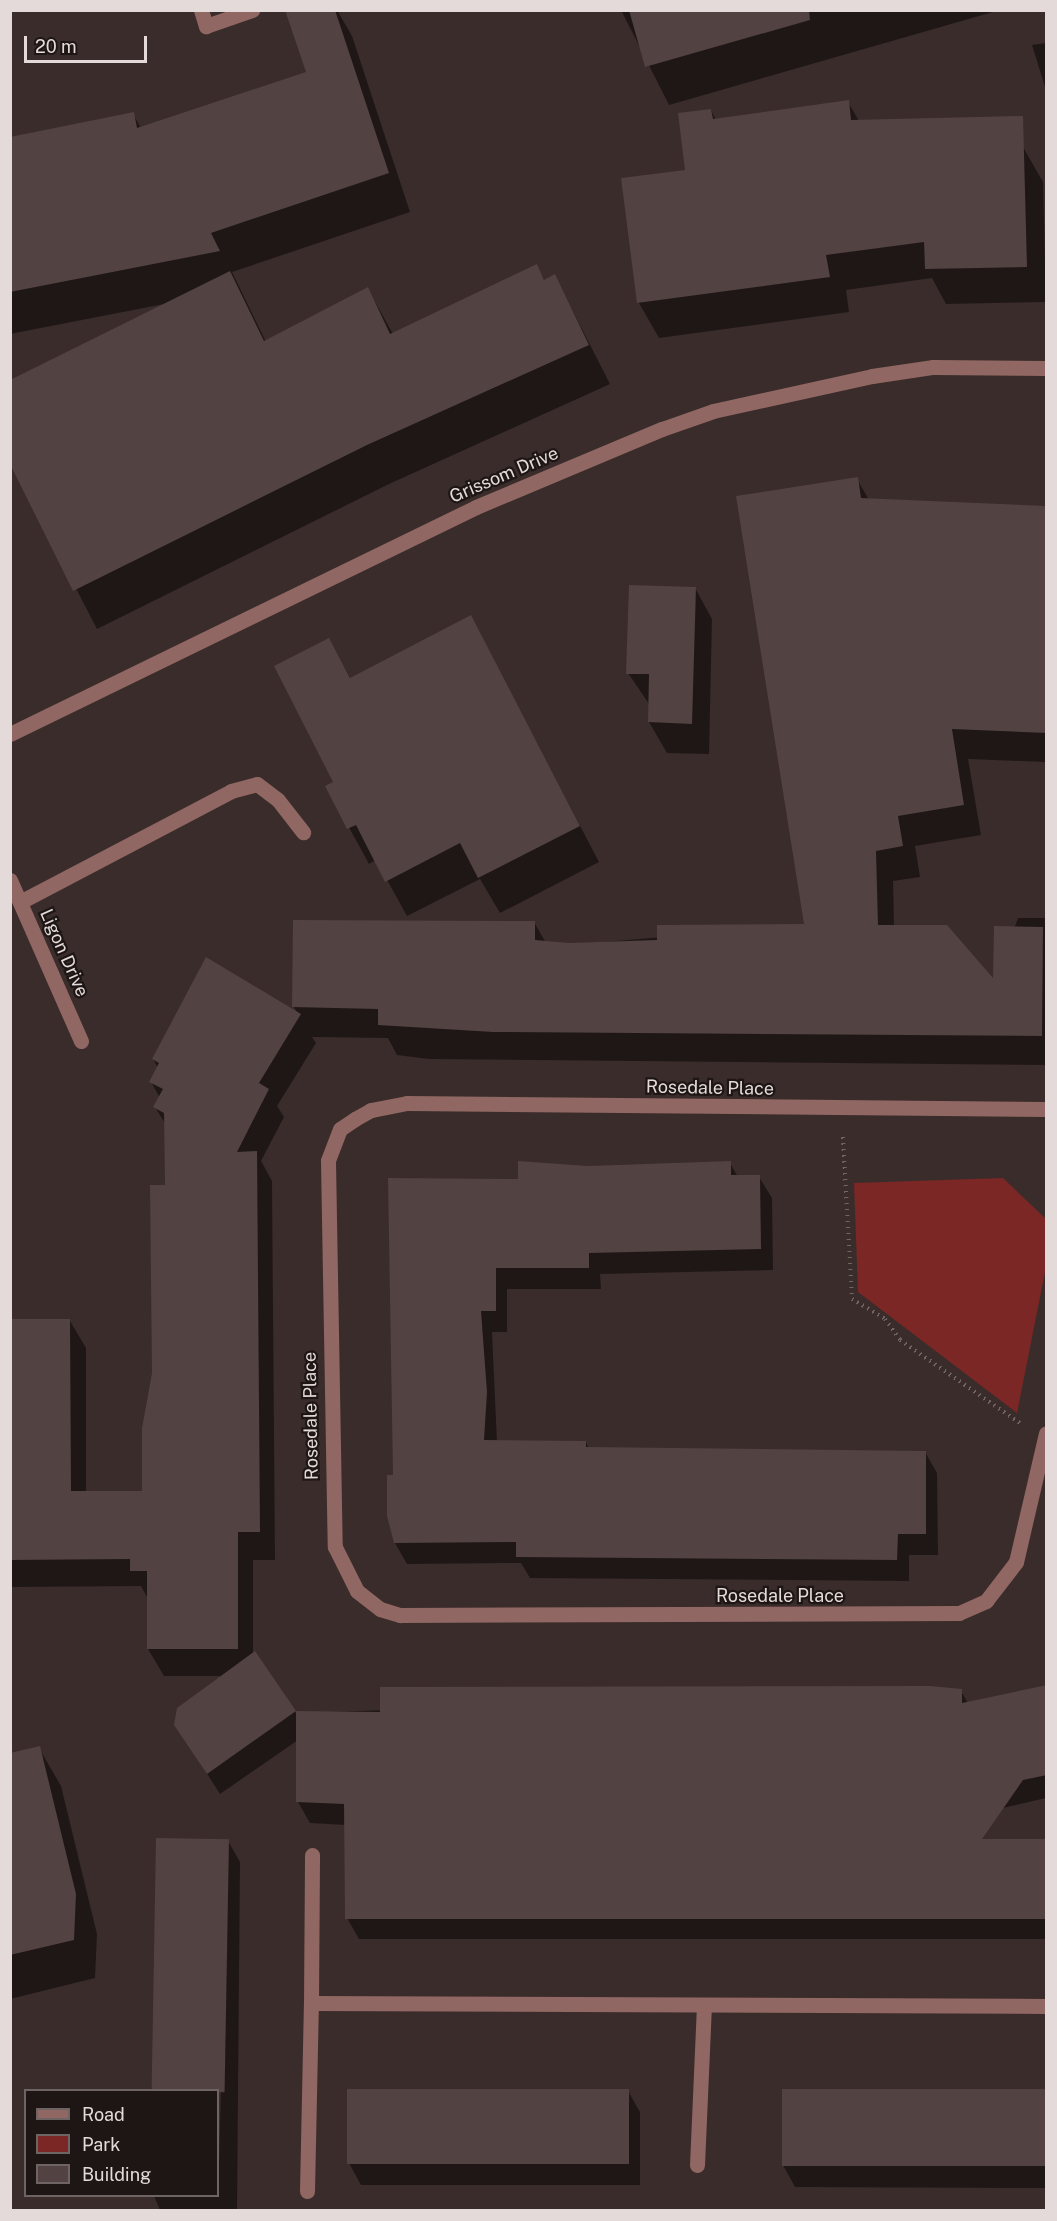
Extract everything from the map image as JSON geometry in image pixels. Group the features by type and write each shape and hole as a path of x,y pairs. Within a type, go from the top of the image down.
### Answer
{"street":[{"path":"201,10 206,26 252,10"},
{"name":"Grissom Drive","path":"10,734 476,507 663,429 762,399 882,375 933,367 1047,368"},
{"path":"20,902 231,791 257,784 278,800 303,832"},
{"name":"Ligon Drive","path":"10,880 81,1041"},
{"name":"Rosedale Place","path":"1046,1437 1016,1562 986,1601 959,1612 429,1617 380,1609 350,1582 335,1547 332,1518 328,1161 340,1129 371,1110 407,1103 842,1109 1047,1109"},
{"path":"307,2191 312,1855"},
{"path":"311,2003 1047,2006"},
{"path":"697,2165 704,2005"}],"path":[{"path":"842,1109 852,1299 885,1319 900,1340 1046,1437"}],"green space":[{"path":"1003,1178 1046,1219 1046,1267 1017,1413 858,1292 854,1183"}],"building":[{"path":"285,10 335,10 389,173 211,233 220,251 10,292 10,137 134,112 137,128 306,72"},
{"path":"629,10 809,10 810,20 645,67"},
{"path":"849,100 851,120 1023,116 1027,267 925,269 924,242 826,255 830,277 637,303 621,178 685,170 678,113 711,109 713,119"},
{"path":"537,264 544,280 555,274 589,345 367,445 73,591 10,464 10,380 230,271 264,341 368,287 390,334"},
{"path":"858,477 861,498 1047,506 1047,733 952,729 964,805 898,816 903,846 876,851 878,925 947,925 993,978 994,926 1043,927 1042,1036 493,1032 378,1025 378,1009 292,1007 293,920 535,921 535,940 569,943 657,940 657,925 804,924 736,496"},
{"path":"629,585 696,587 692,724 648,722 649,674 626,674"},
{"path":"471,615 580,826 478,878 460,843 385,882 356,825 347,829 325,786 333,782 274,666 329,638 350,678"},
{"path":"206,957 301,1014 259,1083 269,1089 237,1152 257,1151 260,1532 238,1532 238,1649 147,1649 147,1571 130,1571 130,1559 10,1560 10,1319 70,1319 71,1491 142,1491 142,1428 152,1373 150,1185 165,1185 164,1113 153,1107 163,1089 149,1082 159,1063 152,1059"},
{"path":"518,1161 588,1166 731,1161 731,1175 760,1175 761,1249 589,1253 589,1268 496,1268 496,1311 481,1311 487,1392 484,1440 586,1441 586,1447 926,1451 926,1534 898,1534 897,1560 516,1557 516,1542 394,1543 387,1516 387,1475 393,1475 388,1178 518,1179"},
{"path":"255,1651 296,1711 207,1774 174,1725 177,1708"},
{"path":"1047,1685 1047,1775 1023,1780 982,1839 1047,1839 1047,1919 345,1919 344,1804 296,1802 296,1711 380,1712 380,1687 930,1686 962,1689 962,1703"},
{"path":"40,1746 76,1894 74,1940 10,1955 10,1753"},
{"path":"156,1838 229,1839 225,2092 219,2092 219,2089 152,2089"},
{"path":"347,2089 629,2089 629,2164 347,2164"},
{"path":"782,2089 1046,2089 1046,2166 782,2166"}]}
